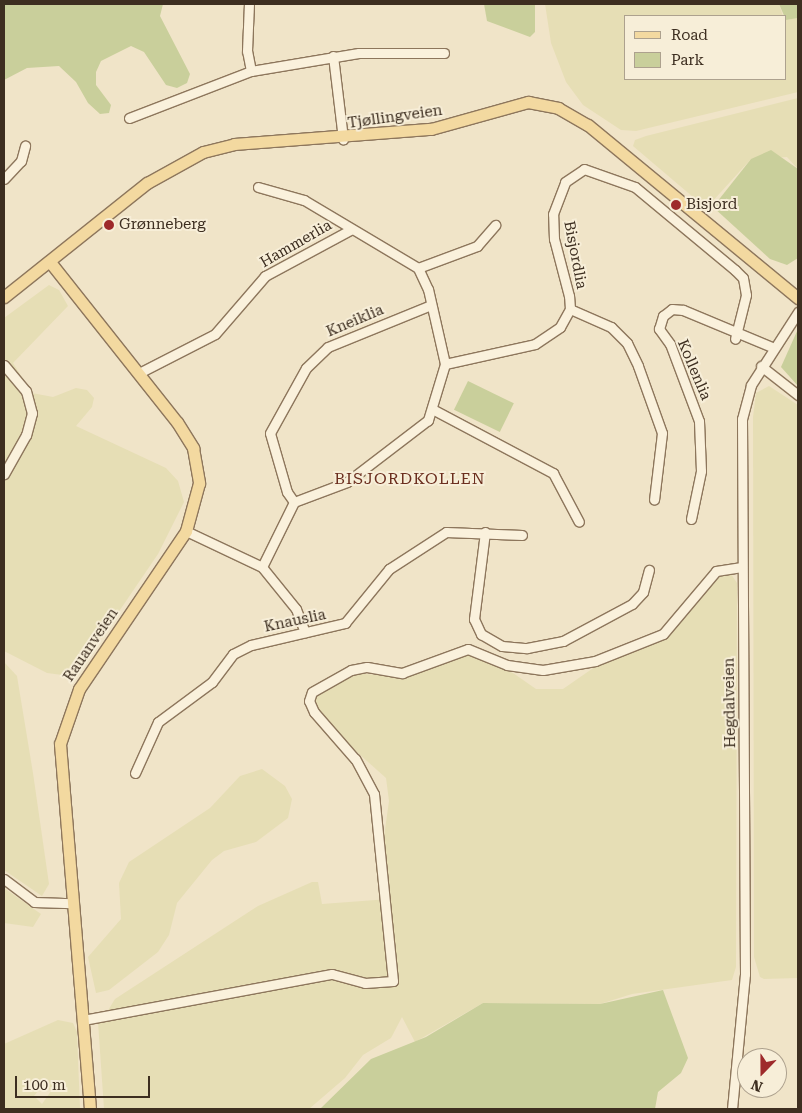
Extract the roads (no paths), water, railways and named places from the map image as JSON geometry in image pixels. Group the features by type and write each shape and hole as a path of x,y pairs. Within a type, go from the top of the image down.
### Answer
{"main road":[{"name":"Tjøllingveien","path":"4,297 147,183 190,157 234,144 343,139 431,130 513,104 536,102 558,108 604,136 798,298"},
{"name":"Rauanveien","path":"50,262 178,422 196,456 199,493 186,530 79,689 66,719 60,761 90,1109"}],"street":[{"path":"250,4 246,51 251,70"},
{"path":"129,118 251,70 333,56 444,53"},
{"path":"333,56 343,139"},
{"path":"4,179 21,161 24,146"},
{"name":"Bisjordlia","path":"445,364 545,340 560,327 570,309 553,214 569,178 592,170 635,187 735,270 745,286 736,334"},
{"name":"Hammerlia","path":"258,188 304,200 350,230 418,268"},
{"path":"262,567 294,502 347,482 420,429 434,410 445,364 431,305 418,268 477,246 495,225"},
{"name":"Hammerlia","path":"139,373 215,334 265,276 350,230"},
{"name":"Kneiklia","path":"294,502 270,433 306,368 328,347 431,305"},
{"name":"Bisjordlia","path":"570,309 611,326 635,358 662,434 654,500"},
{"name":"Kollenlia","path":"690,519 701,471 699,420 660,322 666,312 676,309 736,334"},
{"name":"Hegdalveien","path":"732,1109 745,974 742,419 761,366 772,347 798,312"},
{"path":"736,334 772,347"},
{"path":"4,365 26,391 32,413 8,457 4,474"},
{"path":"761,366 798,395"},
{"path":"434,410 554,473 579,522"},
{"path":"186,530 262,567 296,610 305,632"},
{"name":"Knauslia","path":"135,773 158,722 212,682 234,654 251,644 345,623 389,569 435,538 455,530 522,535"},
{"path":"485,532 474,619 481,634 502,646 540,647 563,641 632,604 643,592 649,570"},
{"path":"83,1020 332,974 364,983 393,981 374,794 359,765 310,706 312,692 350,670 367,666 402,673 468,649 507,665 543,670 595,661 663,634 716,571 742,567"},
{"path":"4,879 34,902 72,904"}],"place":[{"name":"Bisjord","path":"676,205"},
{"name":"Grønneberg","path":"109,225"}],"district":[{"name":"BISJORDKOLLEN","path":"410,479"}]}
